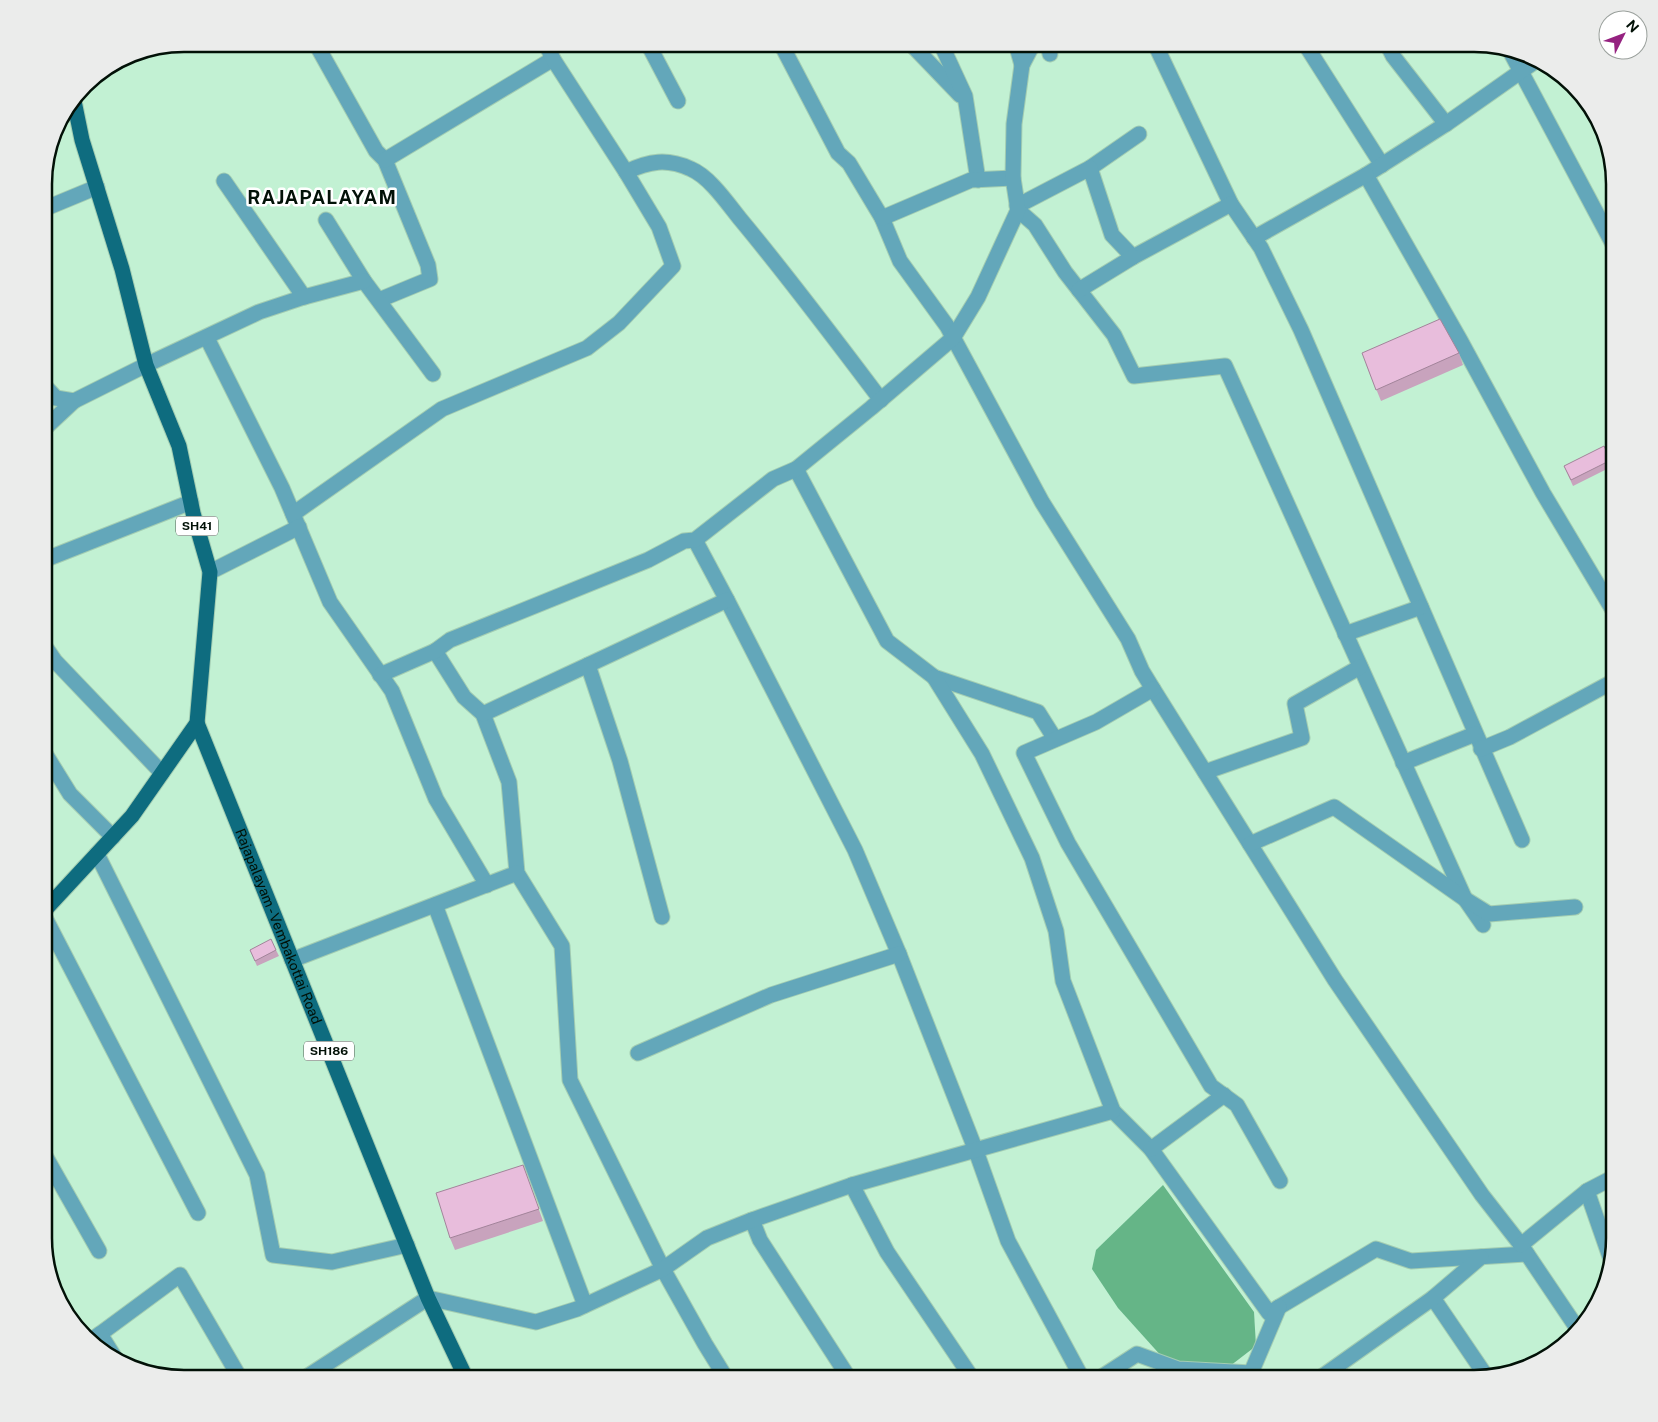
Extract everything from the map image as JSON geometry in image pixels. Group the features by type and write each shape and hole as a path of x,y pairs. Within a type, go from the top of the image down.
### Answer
{"main road":[{"name":"SH41","path":"53,901 132,816 197,722 210,572 191,502 179,446 146,365 122,269 82,140 76,110"},
{"name":"Rajapalayam - Vembakottai Road","path":"197,722 428,1298 462,1370"}],"street":[{"path":"321,53 376,151 385,160 428,265 430,279 379,300"},
{"path":"210,572 296,521 442,409 587,348 619,323 673,266 659,227 550,53"},
{"path":"653,53 678,101"},
{"path":"786,53 838,153 849,163 882,218 900,260 947,326 1042,502 1128,640 1142,671 1153,689 1341,988 1482,1195 1524,1250 1574,1324"},
{"path":"920,53 962,96 965,96"},
{"path":"944,53 965,96 978,180"},
{"path":"1019,53 1022,65"},
{"path":"380,675 435,651 450,640 648,560 684,541 695,540 773,479 796,469 953,338 978,297 1018,208 1013,178 1014,124 1022,65 1028,53"},
{"path":"1159,53 1231,204 1261,248 1301,330 1522,840"},
{"path":"1310,53 1382,165"},
{"path":"1392,53 1446,124"},
{"path":"385,160 553,59"},
{"path":"1514,59 1606,231"},
{"path":"1254,238 1382,165 1446,124 1529,65"},
{"path":"1018,208 1090,168 1138,134"},
{"path":"626,172 644,164 666,161 692,169 711,184 773,258 881,400"},
{"path":"1090,168 1112,235 1133,257"},
{"path":"1366,175 1460,340 1543,493 1606,599"},
{"path":"882,218 971,180 1013,178"},
{"path":"224,181 304,297"},
{"path":"53,204 97,186"},
{"path":"1078,290 1133,257 1231,204"},
{"path":"1018,208 1035,225 1065,272 1114,335 1134,376 1225,366 1464,899 1483,925"},
{"path":"326,220 364,281 433,374"},
{"path":"53,421 74,401 259,312 304,297 364,281"},
{"path":"207,338 282,488 330,602 392,691 436,799 488,885"},
{"path":"53,395 56,398 74,401"},
{"path":"796,469 888,641 934,677 1038,712 1055,739"},
{"path":"53,556 191,502"},
{"path":"695,540 855,850 899,954 976,1151 1008,1241 1078,1370"},
{"path":"483,714 727,600"},
{"path":"1345,634 1421,607"},
{"path":"435,651 464,697 483,714 509,782 517,873 562,946 570,1080 663,1269 721,1370"},
{"path":"53,657 162,773"},
{"path":"588,665 620,761 662,917"},
{"path":"1205,772 1302,738 1295,704 1360,667"},
{"path":"934,677 982,754 1032,858 1056,931 1063,982 1113,1111 1151,1149 1270,1313 1376,1249 1411,1261 1481,1257 1524,1250 1587,1191 1606,1181"},
{"path":"1482,749 1510,737 1606,685"},
{"path":"1153,689 1096,722 1024,753 1068,843 1211,1086 1237,1105 1280,1181"},
{"path":"1403,763 1475,734"},
{"path":"53,767 70,794 113,838"},
{"path":"1250,844 1334,807 1488,914 1575,907"},
{"path":"97,854 257,1175 273,1254 332,1262 407,1245"},
{"path":"292,960 517,873"},
{"path":"435,905 585,1305"},
{"path":"53,933 198,1213"},
{"path":"638,1052 771,994 899,954"},
{"path":"1151,1149 1224,1095"},
{"path":"317,1370 428,1298 536,1322 585,1305 663,1269 707,1238 752,1220 852,1185 1113,1111"},
{"path":"53,1170 99,1251"},
{"path":"852,1185 887,1252 967,1370"},
{"path":"1587,1191 1605,1244"},
{"path":"752,1220 760,1240 844,1370"},
{"path":"1330,1370 1433,1298 1481,1257"},
{"path":"96,1336 180,1275 235,1370"},
{"path":"1433,1298 1481,1369"},
{"path":"1253,1370 1279,1307"},
{"path":"1122,1370 1137,1354 1178,1369 1188,1370"}],"shaded area":[{"path":"1163,1185 1254,1312 1256,1346 1230,1366 1215,1370 1174,1370 1118,1308 1092,1269 1096,1250"}],"building":[{"path":"1440,319 1459,353 1376,390 1362,353"},
{"path":"1604,446 1606,450 1606,462 1571,480 1564,466"},
{"path":"271,939 276,950 255,961 250,950"},
{"path":"523,1165 539,1209 450,1238 436,1193"}],"district":[{"name":"RAJAPALAYAM","path":"322,197"}]}
